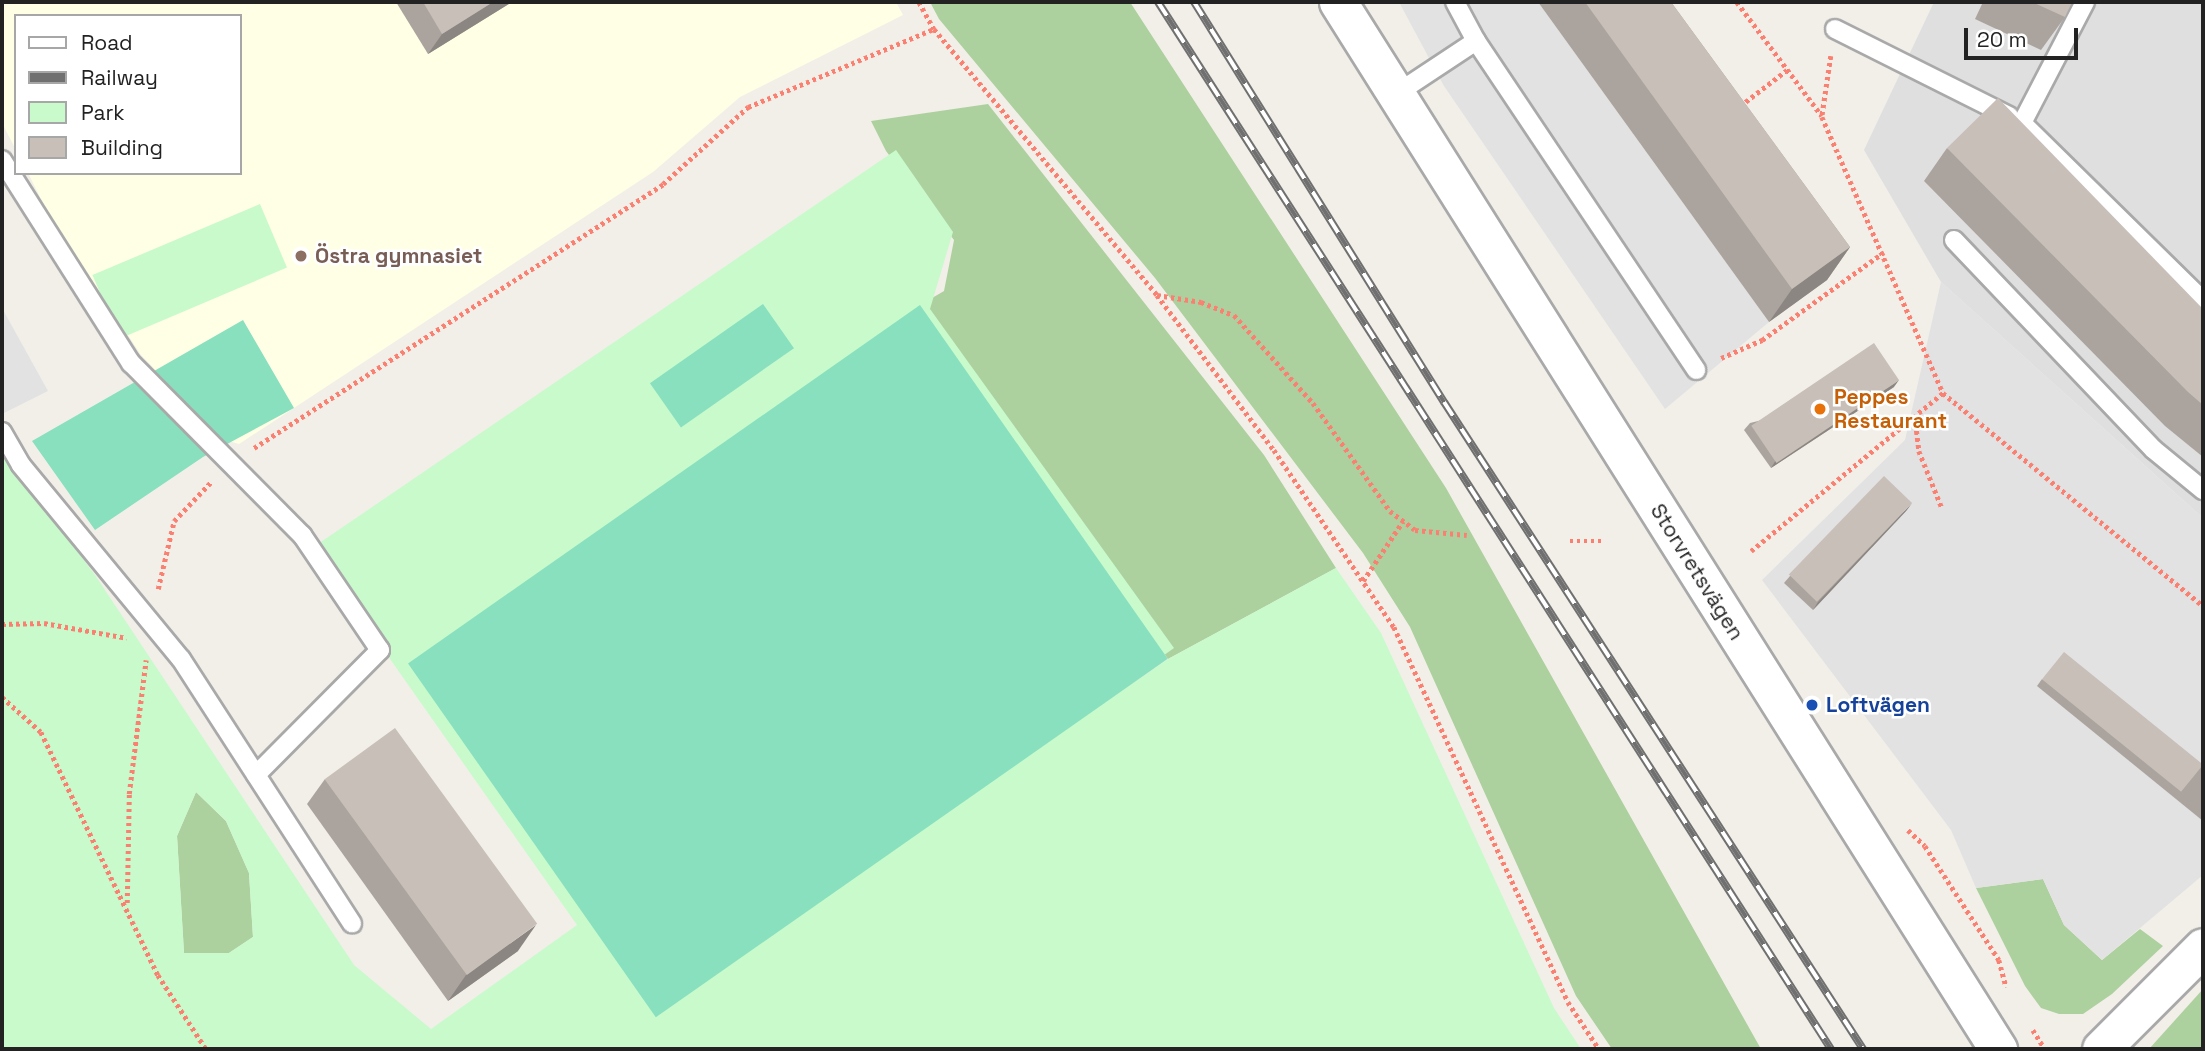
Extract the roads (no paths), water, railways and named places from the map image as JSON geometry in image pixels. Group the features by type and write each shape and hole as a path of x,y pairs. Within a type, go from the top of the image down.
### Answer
{"street":[{"name":"Storvretsvägen","path":"1338,2 1998,1049"},
{"path":"2101,1049 2203,947"}],"lane":[{"path":"1455,2 1476,41 1696,370"},
{"path":"2022,122 2085,2"},
{"path":"1835,29 2022,122 2203,301"},
{"path":"1395,94 1476,41"},
{"path":"2,160 131,363 228,464 302,535 380,650 256,775"},
{"path":"1954,240 2153,449 2203,490"},
{"path":"2,432 21,465 152,618 352,923"}],"railway":[{"path":"1158,2 1831,1049"},
{"path":"1194,2 1444,402 1863,1049"}],"place":[{"name":"Östra gymnasiet","path":"301,256"},
{"name":"Peppes Restaurant","path":"1820,409"},
{"name":"Loftvägen","path":"1812,705"}]}
